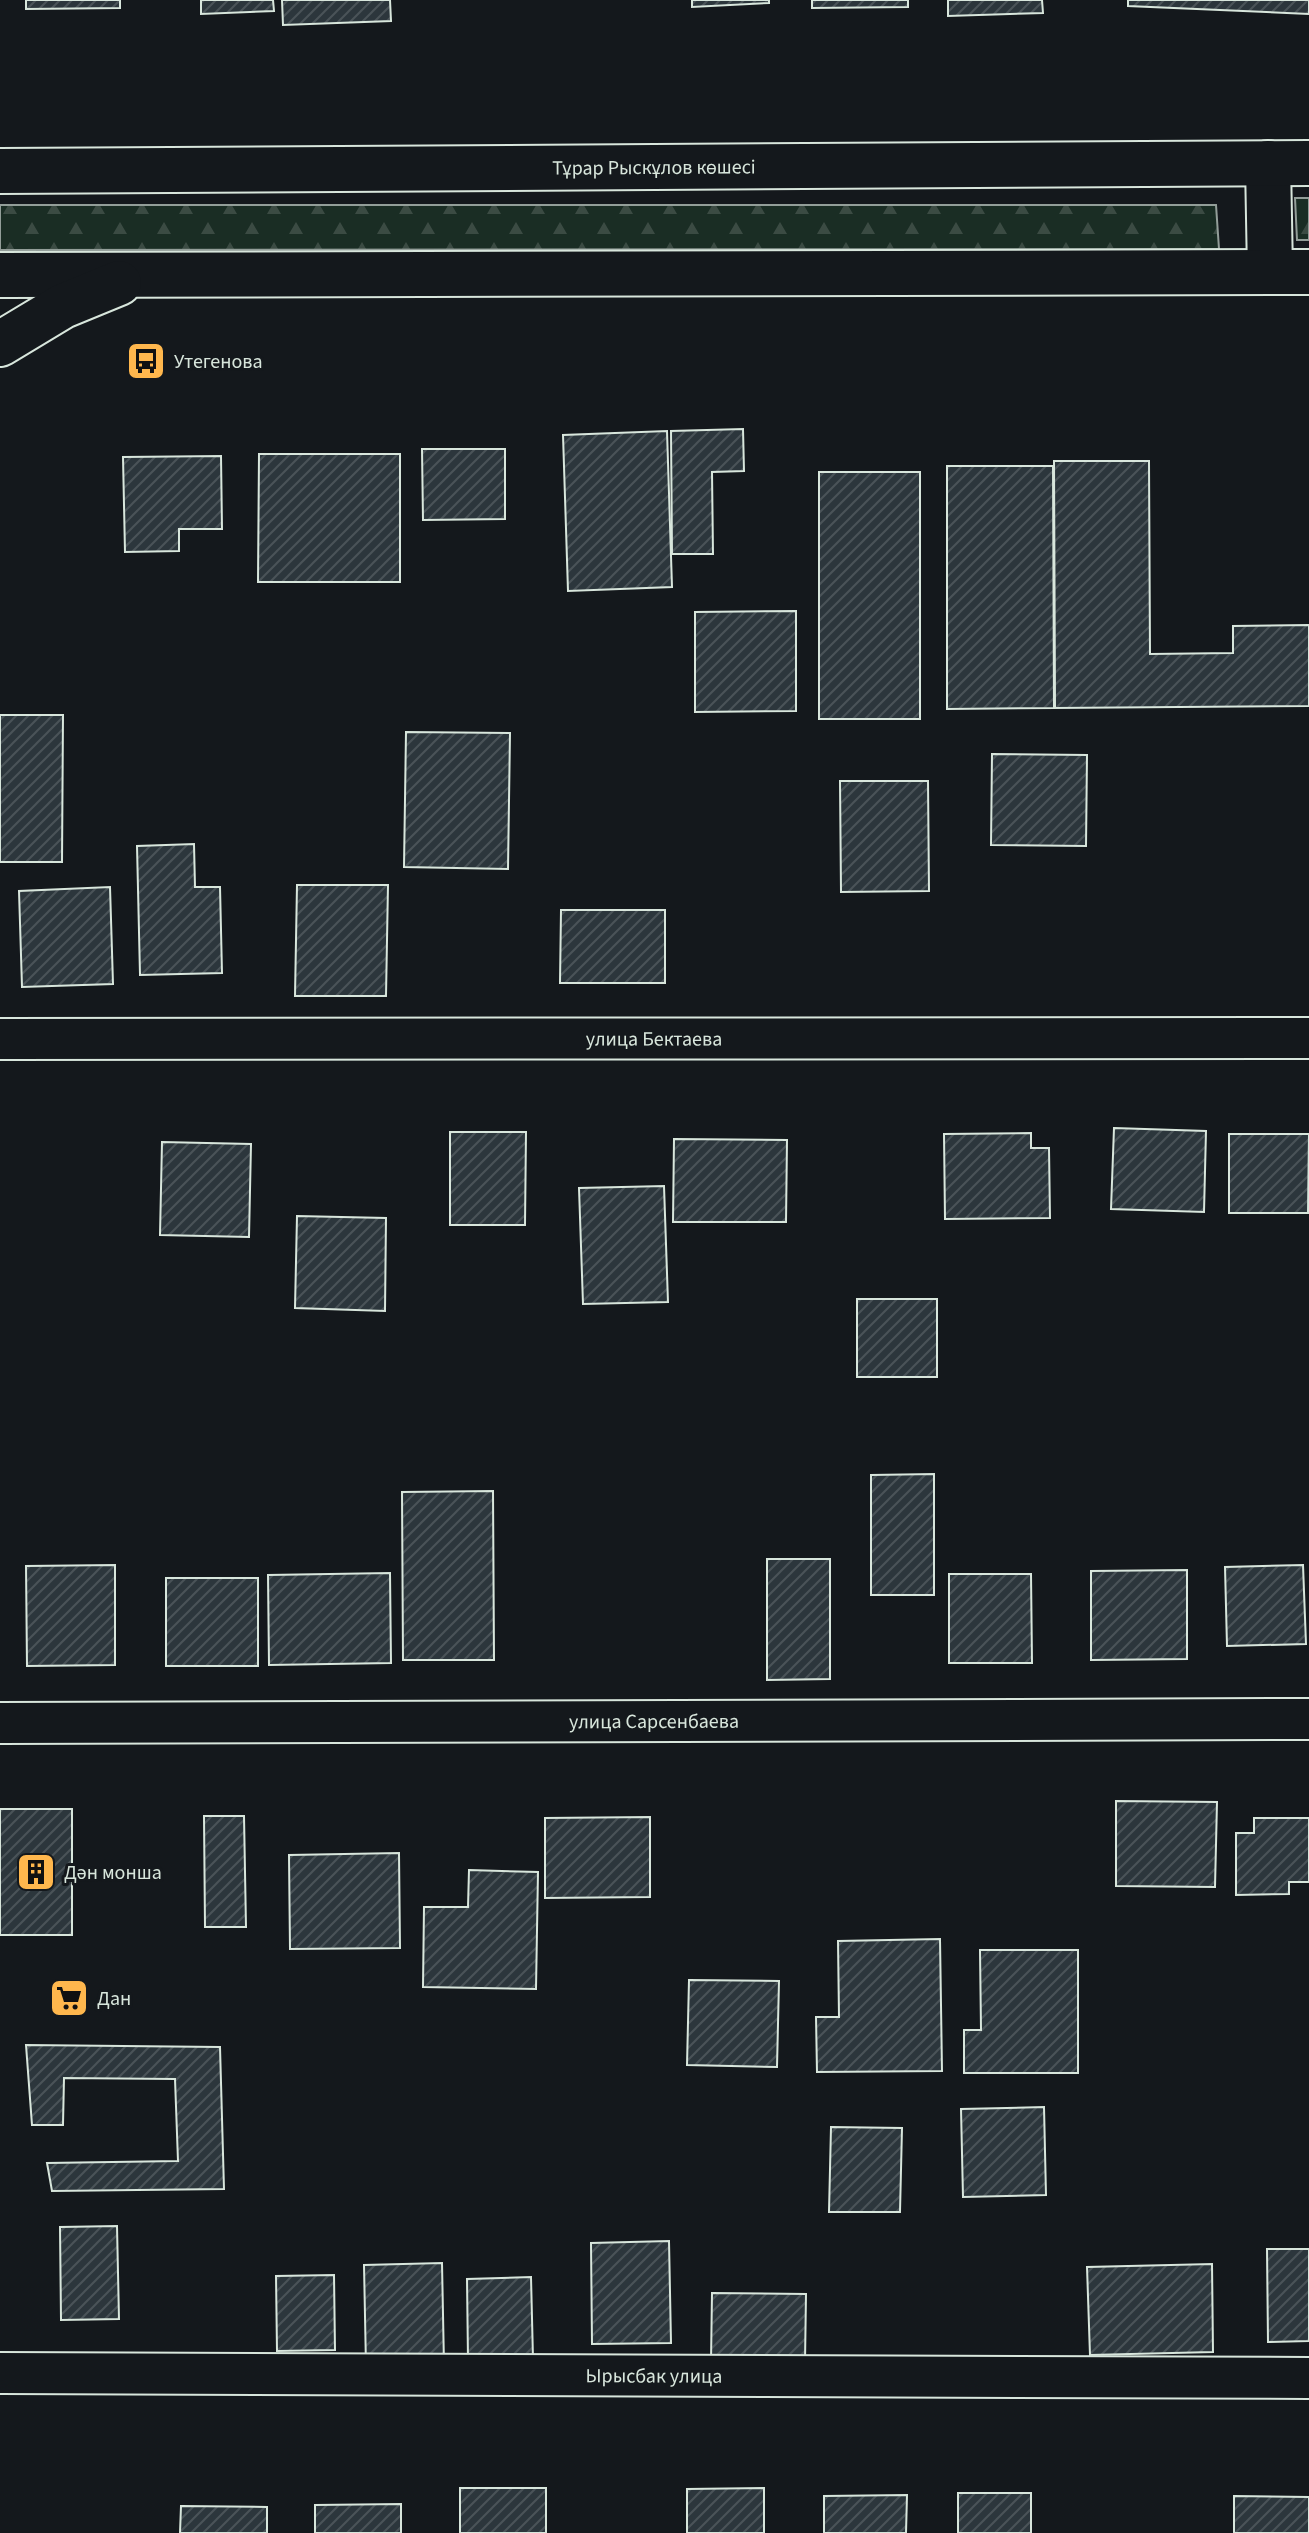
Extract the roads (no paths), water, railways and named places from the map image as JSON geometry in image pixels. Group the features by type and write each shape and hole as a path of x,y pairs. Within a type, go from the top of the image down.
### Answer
{"main road":[{"name":"Тұрар Рыскұлов көшесі","path":"0,171 1288,163"},
{"path":"0,275 1290,272 1288,163"},
{"path":"0,344 63,306 141,274"}],"street":[{"name":"улица Бектаева","path":"0,1039 1309,1038"},
{"name":"улица Сарсенбаева","path":"0,1723 1309,1719"},
{"name":"Ырысбак улица","path":"0,2373 1309,2378"}],"place":[{"name":"Утегенова","path":"146,361"},
{"name":"Дән монша","path":"36,1872"},
{"name":"Дан","path":"69,1998"}]}
